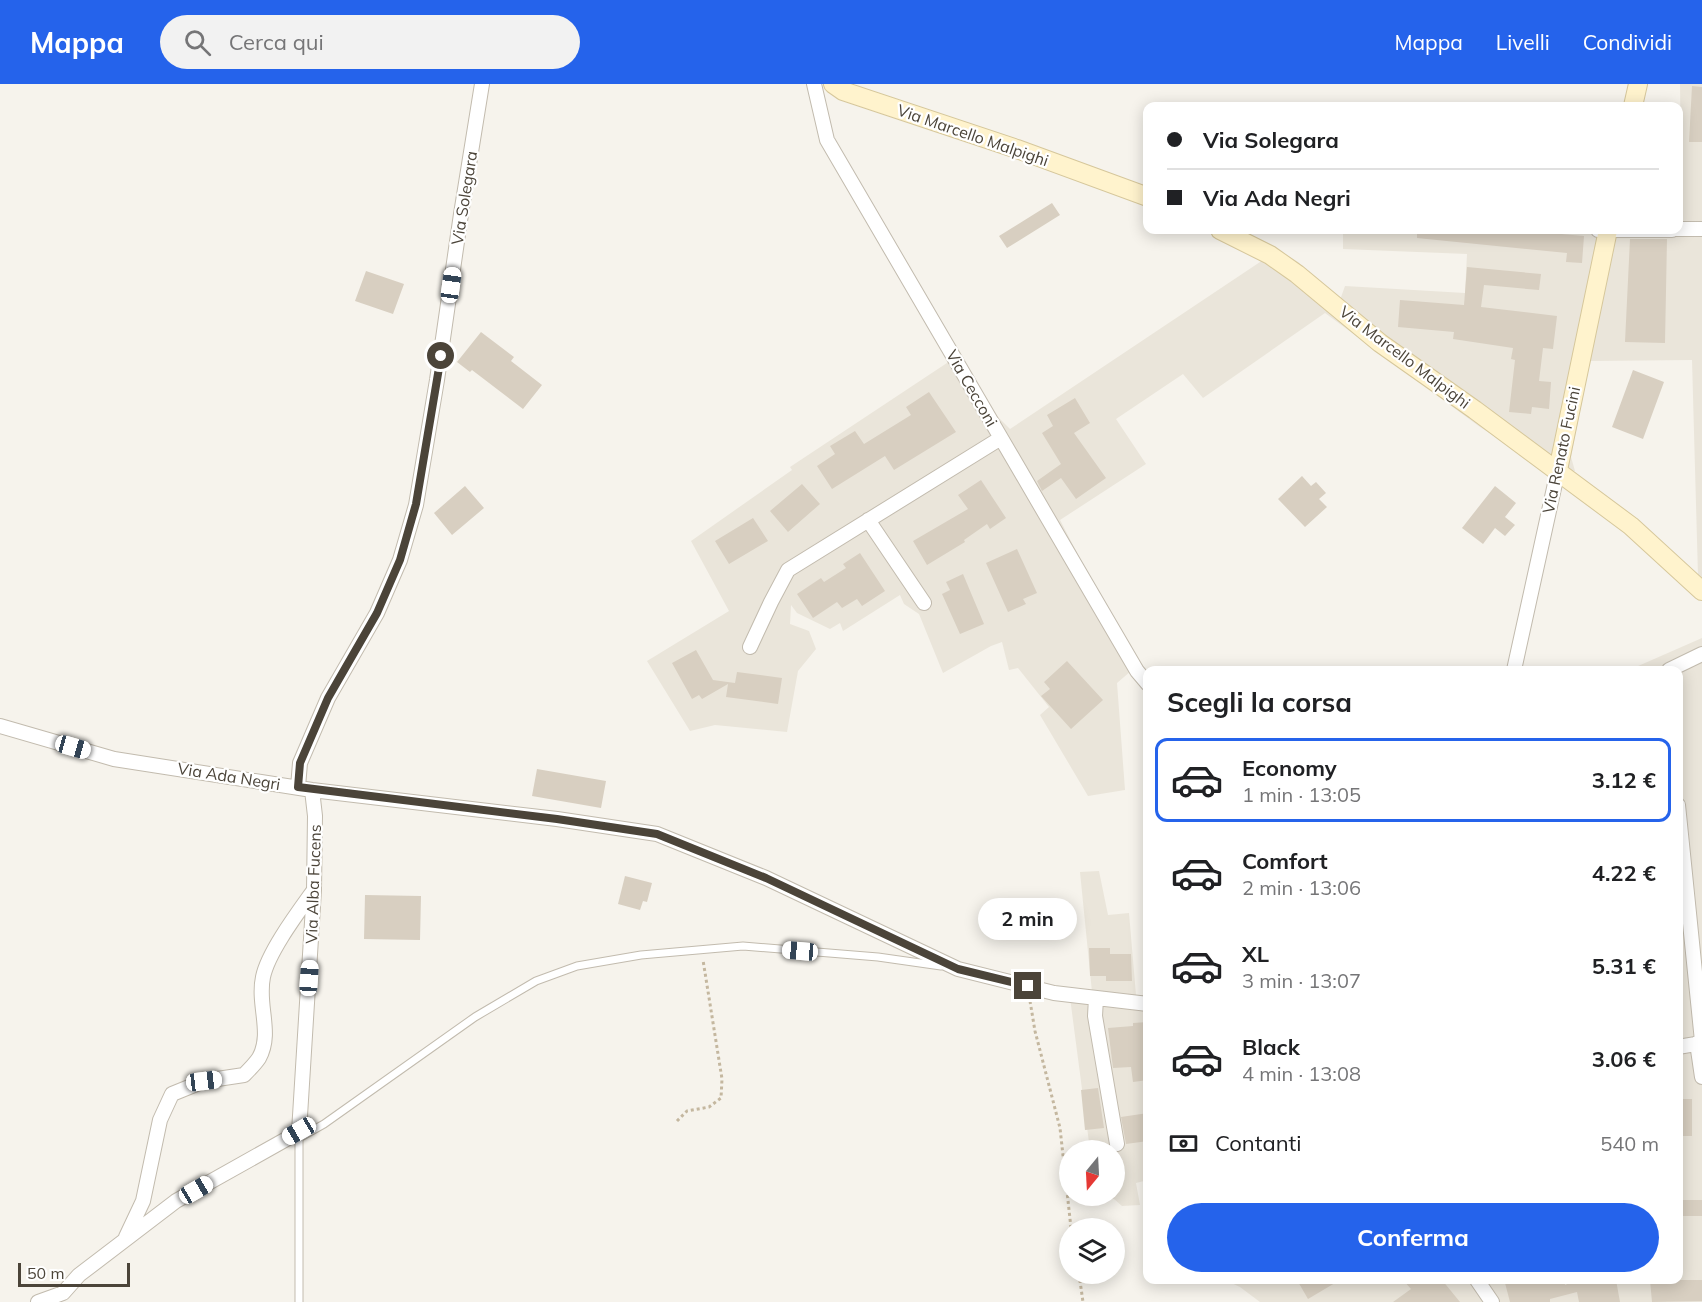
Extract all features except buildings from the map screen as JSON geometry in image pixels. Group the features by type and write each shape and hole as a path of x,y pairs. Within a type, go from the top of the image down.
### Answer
{"main road":[{"name":"Via Marcello Malpighi","path":"833,84 843,91 1017,149 1143,195"},
{"path":"1634,102 1638,84"},
{"name":"Via Marcello Malpighi","path":"1228,234 1270,255 1297,274 1380,343 1558,470 1631,526 1700,586"},
{"name":"Via Renato Fucini","path":"1558,470 1607,234"}],"street":[{"name":"Via Solegara","path":"305,789 300,763 328,698 377,613 400,560 416,504 482,84"},
{"name":"Via Cecconi","path":"814,84 827,140 1143,678"},
{"path":"1683,230 1702,229"},
{"path":"750,647 788,570 1001,438"},
{"name":"Via Renato Fucini","path":"1515,666 1558,470"},
{"path":"868,520 924,603"},
{"path":"1678,666 1702,654"},
{"name":"Via Ada Negri","path":"0,726 114,759 305,789 557,819 657,834 766,878 958,969 1054,993 1143,1003"},
{"name":"Via Alba Fucens","path":"299,1135 314,890 315,816 305,789"},
{"path":"1683,881 1702,1077"},
{"path":"123,1241 143,1201 160,1120 172,1094 204,1081 244,1076 259,1058 266,1038 261,1004 263,975 280,940 314,890"},
{"path":"1096,998 1095,1016 1116,1140"},
{"path":"1683,1046 1700,1042"},
{"path":"38,1302 63,1293 79,1275 176,1201 299,1135"},
{"path":"1480,1284 1492,1302"}],"lane":[{"path":"299,1302 299,1135 324,1124 475,1017 536,981 577,966 641,955 744,946 878,957 958,969"}],"path":[{"path":"677,1121 687,1111 709,1107 721,1098 722,1078 701,950"},
{"path":"1028,986 1035,1031 1060,1128 1070,1218"},
{"path":"1081,1284 1084,1296 1082,1302"}],"shaded area":[{"path":"1680,84 1702,84 1702,579 1698,576 1692,360 1590,361 1571,457 1575,471 1545,469 1480,427 1325,313 1203,398 1183,374 1116,419 1146,464 1060,520 1138,665 1117,683 1125,790 1088,796 1040,715 1049,707 1018,668 1009,670 1002,642 943,673 919,614 904,604 900,595 843,631 840,623 830,629 797,613 791,605 790,624 809,631 816,649 798,671 787,732 715,725 690,731 647,661 729,611 691,541 792,470 790,467 959,355 988,407 1010,429 1278,250 1298,262 1340,300 1345,286 1465,293 1467,254 1343,249 1343,234 1683,234 1683,102 1680,102"},
{"path":"1702,638 1702,1302 1260,1302 1234,1284 1683,1284 1683,666 1638,666"},
{"path":"1099,871 1108,915 1129,913 1136,995 1143,995 1143,1181 1136,1183 1140,1205 1125,1206 1125,1140 1089,1140 1069,990 1092,992 1080,872"}],"route":[{"path":"441,356 416,504 400,560 377,613 328,698 300,763 298,787 557,819 657,834 766,878 958,969 1028,986"}]}
